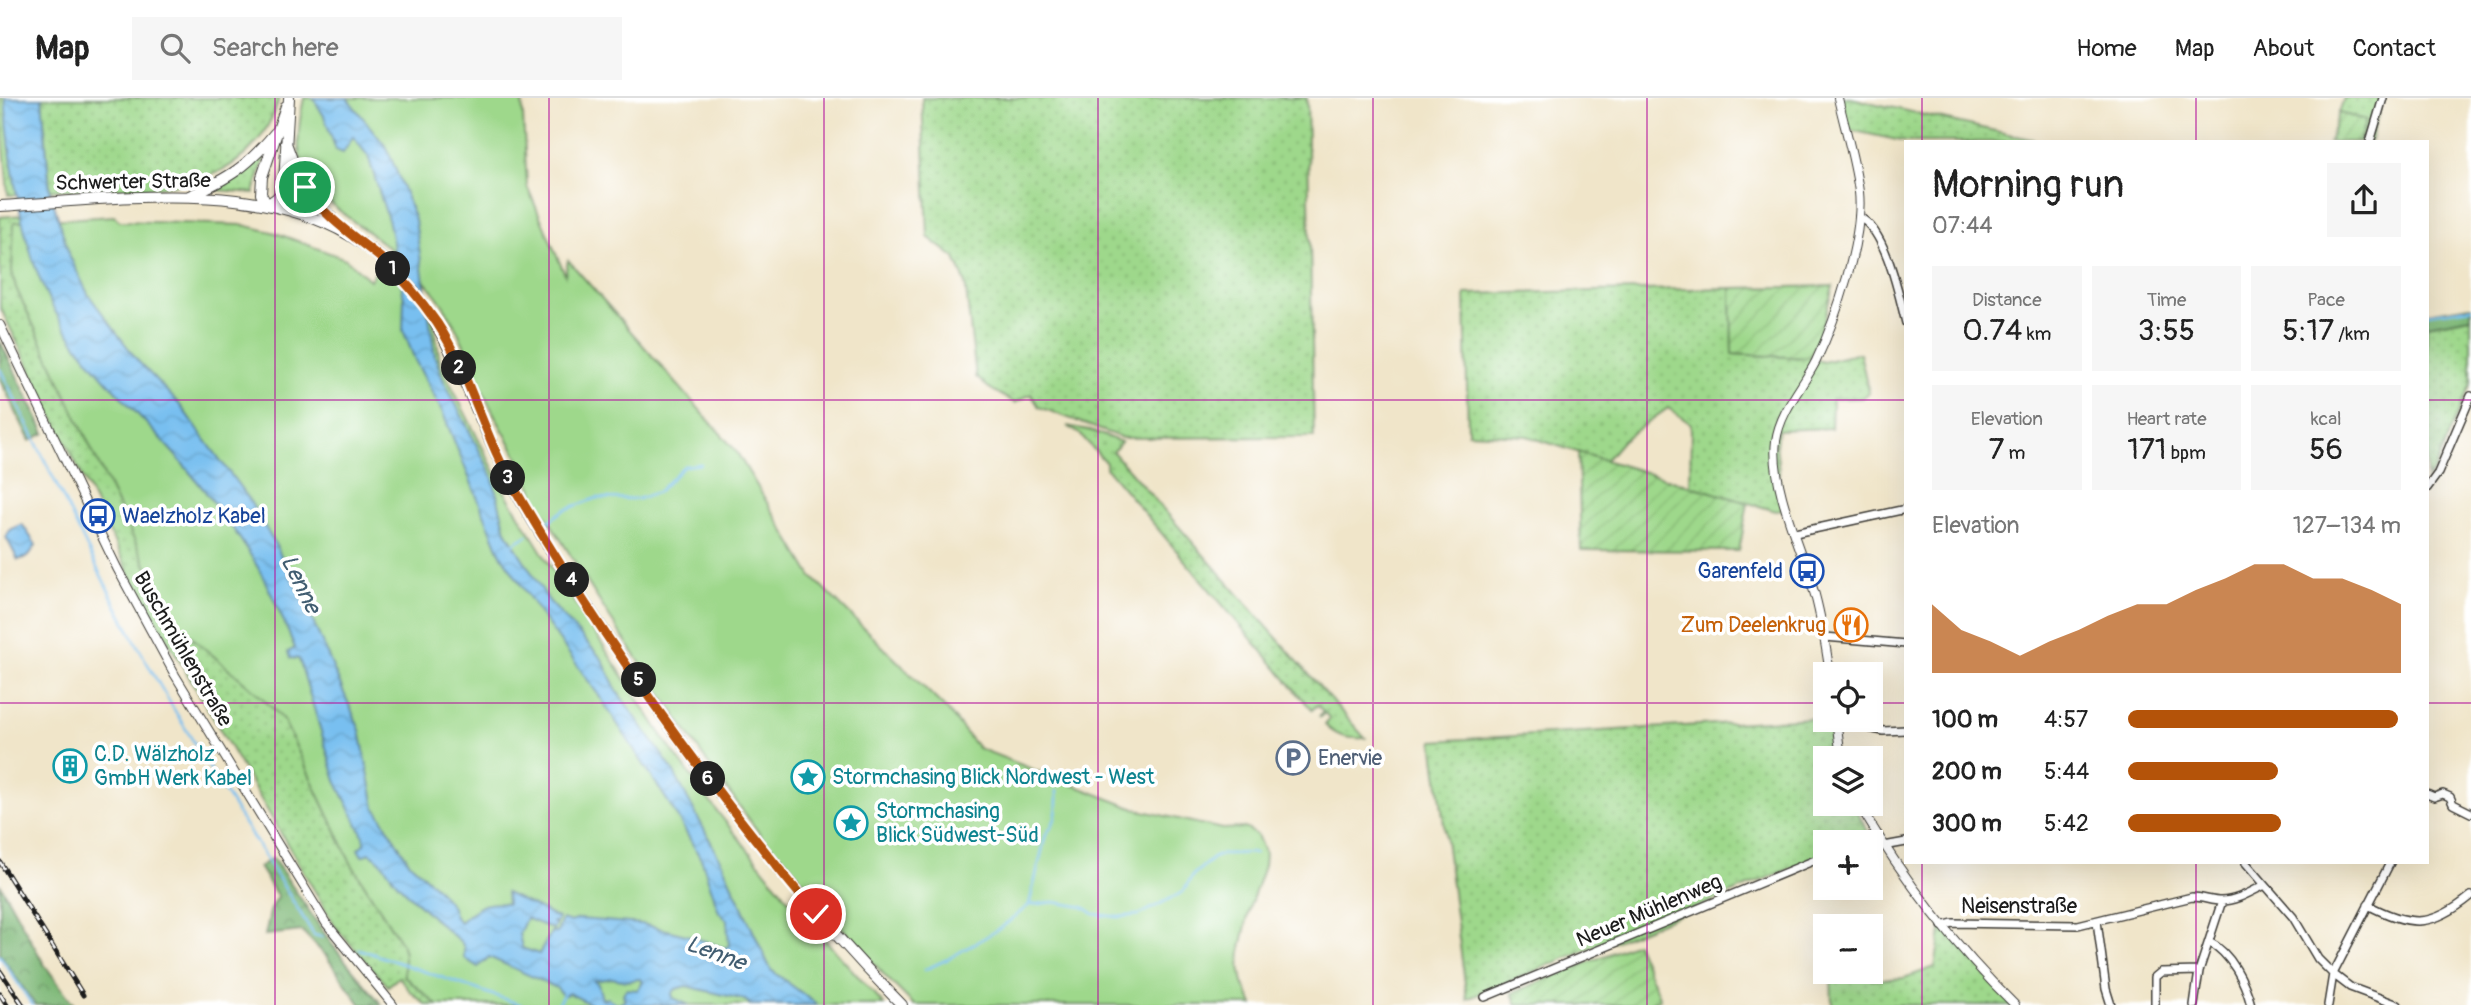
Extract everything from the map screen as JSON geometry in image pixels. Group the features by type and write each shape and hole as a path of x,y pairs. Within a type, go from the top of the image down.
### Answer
{"main road":[{"path":"289,99 283,188 278,197 267,205 261,194 261,184 275,132 289,99"},
{"path":"185,198 237,172 261,151 275,132"},
{"path":"286,143 300,178 312,197 350,236 394,270 439,326 513,488 549,547 699,768 816,914 902,1005"},
{"name":"Schwerter Straße","path":"0,206 123,199 232,200 267,205 316,220 350,236"}],"street":[{"path":"1828,662 1825,637 1777,474 1776,444 1784,415 1816,360 1833,319 1848,272 1859,217 1855,168 1838,98"},
{"path":"2371,140 2383,98"},
{"path":"1859,217 1868,221 1879,238 1904,317"},
{"name":"Buschmühlenstraße","path":"0,325 117,568 175,675 326,923 393,1005"},
{"path":"2429,485 2438,473 2471,396"},
{"path":"1795,533 1904,509"},
{"path":"1825,637 1904,643"},
{"path":"1883,731 1904,730"},
{"path":"2429,795 2434,797 2443,794 2450,797 2453,804 2471,813"},
{"path":"1904,842 1884,846 1941,926 2015,1005"},
{"name":"Neuer Mühlenweg","path":"1485,997 1813,861"},
{"path":"2247,864 2292,917 2318,959 2333,974 2350,987 2398,1005"},
{"path":"2328,1005 2333,974 2389,864"},
{"name":"Neisenstraße","path":"1941,926 1953,923 2078,925 2192,897 2222,901 2242,897 2265,885"},
{"path":"2368,905 2394,918 2427,922 2457,908 2471,896"},
{"path":"2194,1005 2199,971 2222,901"},
{"name":"Neisenstraße","path":"2097,921 2106,989 2111,1005"},
{"path":"2209,942 2225,953 2248,991 2251,1005"},
{"path":"2155,1005 2157,974 2199,971"}],"green space":[{"path":"0,98 5,98 17,195 8,195"},
{"path":"42,98 279,98 264,133 242,157 216,173 186,183 153,188 50,190"},
{"path":"304,98 522,98 527,186 565,275 568,260 736,451 812,577 949,712 978,748 1135,809 1222,829 1245,828 1257,835 1265,854 1264,866 1250,906 1240,967 1243,983 1253,1005 914,1005 765,841 707,762 606,612 536,500 458,333 436,295 404,261 334,206 313,183 305,170 298,142"},
{"path":"922,98 1307,98 1314,437 1122,438 1039,407 1031,394 1015,403 976,377 965,281 955,258 928,237"},
{"path":"1838,98 1851,98 2034,140 1904,142 1845,129"},
{"path":"2344,98 2383,98 2371,140 2360,140 2366,120 2339,113"},
{"path":"2339,113 2366,120 2360,140 2330,140"},
{"path":"264,152 254,193 216,190 246,169"},
{"path":"291,166 318,210 317,212 282,199"},
{"path":"22,215 26,227 592,1005 426,1005 399,977 388,986 337,929 134,583 0,307 0,217"},
{"path":"114,216 120,221 243,225 276,233 346,259 370,280 389,251 433,315 440,363 505,492 548,562 669,746 720,815 787,898 884,1005 437,1005 404,976 401,943 351,863 284,721 168,612 16,288 12,271 14,222"},
{"path":"1833,286 1810,358 1732,354 1731,288"},
{"path":"1731,288 1733,354 1810,358 1823,362 1860,353 1869,393 1861,398 1832,399 1831,428 1778,430 1776,444 1783,510 1776,511 1690,486 1691,424 1668,408 1623,440 1605,461 1527,436 1468,433 1465,294"},
{"path":"2471,306 2471,317 2429,325 2429,313"},
{"path":"2471,317 2471,383 2429,476 2429,325"},
{"path":"0,341 45,433 30,441 0,379"},
{"path":"1067,426 1089,430 1121,442 1113,452 1365,738 1343,736 1325,725 1330,719 1325,713 1319,718 1323,711 1317,705 1312,710 1106,468 1106,463 1081,435"},
{"path":"1578,452 1748,503 1739,551 1581,550"},
{"path":"1813,718 1813,732 1832,732 1834,746 1813,746 1813,816 1859,816 1867,830 1813,830 1813,859 1614,942 1609,940 1467,999 1433,741"},
{"path":"273,858 333,946 382,1005 361,1005 326,956 302,931 265,935 271,908 278,897 259,867"},
{"path":"0,884 44,964 74,1005 35,1005 0,954"},
{"path":"1942,926 2015,1005 1832,1005 1831,984 1883,984 1883,979 1904,978 1935,967"},
{"path":"1636,943 1660,999 1653,1002 1654,1005 1517,1005 1512,993"}],"water":[{"name":"Lenne","path":"5,98 42,98 50,191 70,257 88,294 138,361 179,404 248,498 308,610 360,730 375,807 409,862 437,888 451,905 455,917 460,922 482,906 493,903 507,904 506,893 558,918 557,922 552,922 556,924 553,929 526,918 519,934 522,948 539,954 552,931 557,933 562,919 571,922 579,919 642,924 724,948 729,946 727,920 719,912 702,861 674,811 602,700 500,553 442,411 415,360 403,330 404,298 389,223 368,156 353,137 343,153 336,150 324,116 313,98 347,98 387,148 415,220 435,357 443,379 492,475 506,531 549,601 602,659 617,691 672,769 722,863 771,970 818,1005 751,1005 745,1000 686,986 672,993 673,998 689,1005 592,1005 569,993 563,996 557,988 489,957 478,967 464,958 461,942 399,885 378,859 369,853 362,856 358,849 365,843 362,833 336,781 299,659 290,658 288,652 295,648 257,566 192,475 86,357 47,295 36,269 20,212","holes":["612,978 626,981 640,979 643,982 637,990 626,989 623,994 625,1001 617,1004 608,998 602,999 598,984 594,981"]},
{"path":"22,524 36,545 28,557 18,560 6,537 10,530"}],"waterway":[{"path":"2429,314 2471,308"},
{"path":"0,369 95,563 155,677 314,935 322,937"},
{"path":"548,522 564,510 597,498 638,499 658,492 684,466 701,464"},
{"path":"513,544 528,535"},
{"path":"1029,905 1046,834 1055,819 1057,791"},
{"path":"924,970 1001,928 1029,905 1054,902 1084,907 1094,914 1118,917 1139,915 1183,892 1193,875 1213,858 1223,854 1255,853"},
{"path":"359,949 522,1005"},
{"path":"0,956 32,1005"},
{"path":"557,1005 564,993"}],"railway":[{"path":"0,862 83,995"},
{"path":"0,971 23,1005"},
{"path":"0,994 7,1005"}],"place":[{"name":"Waelzholz Kabel","path":"98,516"},
{"name":"Garenfeld","path":"1807,571"},
{"name":"Zum Deelenkrug","path":"1851,625"},
{"name":"Enervie","path":"1293,758"},
{"name":"C.D. Wälzholz GmbH Werk Kabel","path":"70,766"},
{"name":"Stormchasing Blick Nordwest - West","path":"808,777"},
{"name":"Stormchasing Blick Südwest-Süd","path":"851,823"}],"route":[{"path":"305,187 322,210 394,270 425,306 453,353 480,419 513,488 549,547 699,768 816,914"}]}
